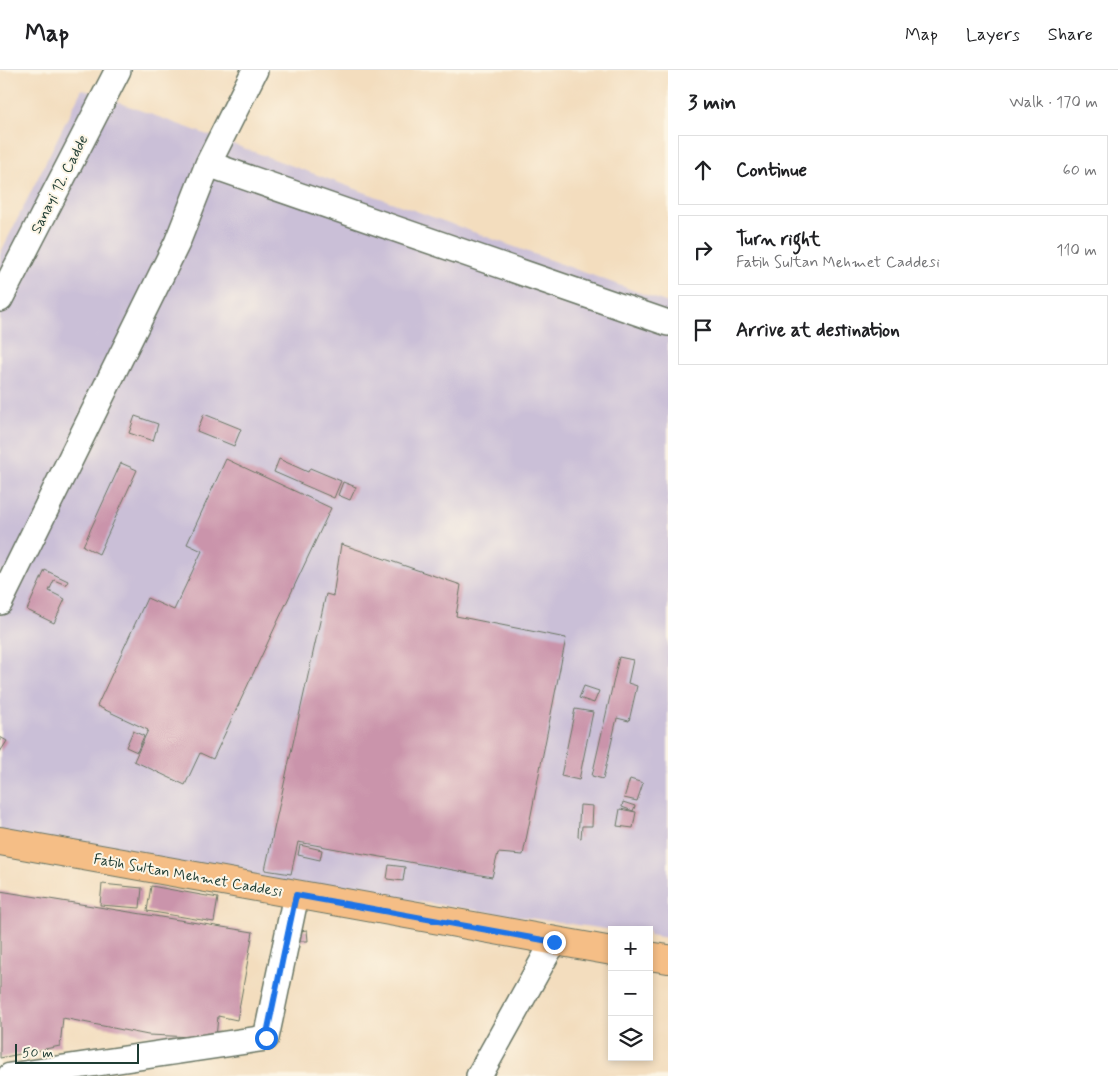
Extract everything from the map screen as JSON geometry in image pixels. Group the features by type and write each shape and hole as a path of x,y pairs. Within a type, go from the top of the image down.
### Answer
{"main road":[{"name":"Fatih Sultan Mehmet Caddesi","path":"0,841 608,950"},
{"path":"653,957 668,959"}],"street":[{"name":"Sanayi 12. Cadde","path":"0,299 118,70"},
{"path":"0,602 177,243 208,164 255,70"},
{"path":"208,164 668,323"},
{"path":"10,1076 266,1038 296,895"},
{"path":"479,1076 554,942"}],"shaded area":[{"path":"82,89 668,303 668,938 653,936 653,926 608,926 608,929 0,840 0,254"}],"building":[{"path":"204,414 241,429 234,446 197,431"},
{"path":"135,416 158,424 153,441 129,433"},
{"path":"226,459 331,508 213,759 200,753 185,785 134,761 148,730 97,706 147,598 174,610 202,551 187,544"},
{"path":"279,459 308,472 310,468 341,481 334,498 274,472"},
{"path":"121,463 137,470 99,554 83,546"},
{"path":"343,482 356,487 350,500 338,495"},
{"path":"341,544 461,585 456,616 566,638 523,855 498,853 492,877 298,842 291,874 265,870 326,594 333,596"},
{"path":"45,570 68,581 66,585 54,580 49,591 65,599 54,623 27,610"},
{"path":"619,657 633,660 628,683 637,686 629,721 617,718 603,779 592,776"},
{"path":"584,686 599,691 594,703 579,698"},
{"path":"575,709 593,712 579,780 561,776"},
{"path":"133,731 144,736 137,752 126,747"},
{"path":"0,737 7,741 0,752"},
{"path":"630,779 643,783 637,801 624,798"},
{"path":"623,802 635,806 633,811 622,807"},
{"path":"580,805 593,806 592,826 582,826 581,838 578,837"},
{"path":"620,809 636,812 633,828 617,826"},
{"path":"300,845 322,850 320,860 298,855"},
{"path":"389,865 405,867 403,881 387,879"},
{"path":"102,884 142,888 140,908 100,905"},
{"path":"151,886 218,898 214,922 147,911"},
{"path":"0,891 253,932 237,1020 218,1016 216,1038 148,1035 63,1018 60,1046 0,1058"},
{"path":"307,930 308,941 300,941 299,931"}],"route":[{"path":"266,1038 296,895 554,942"}]}
